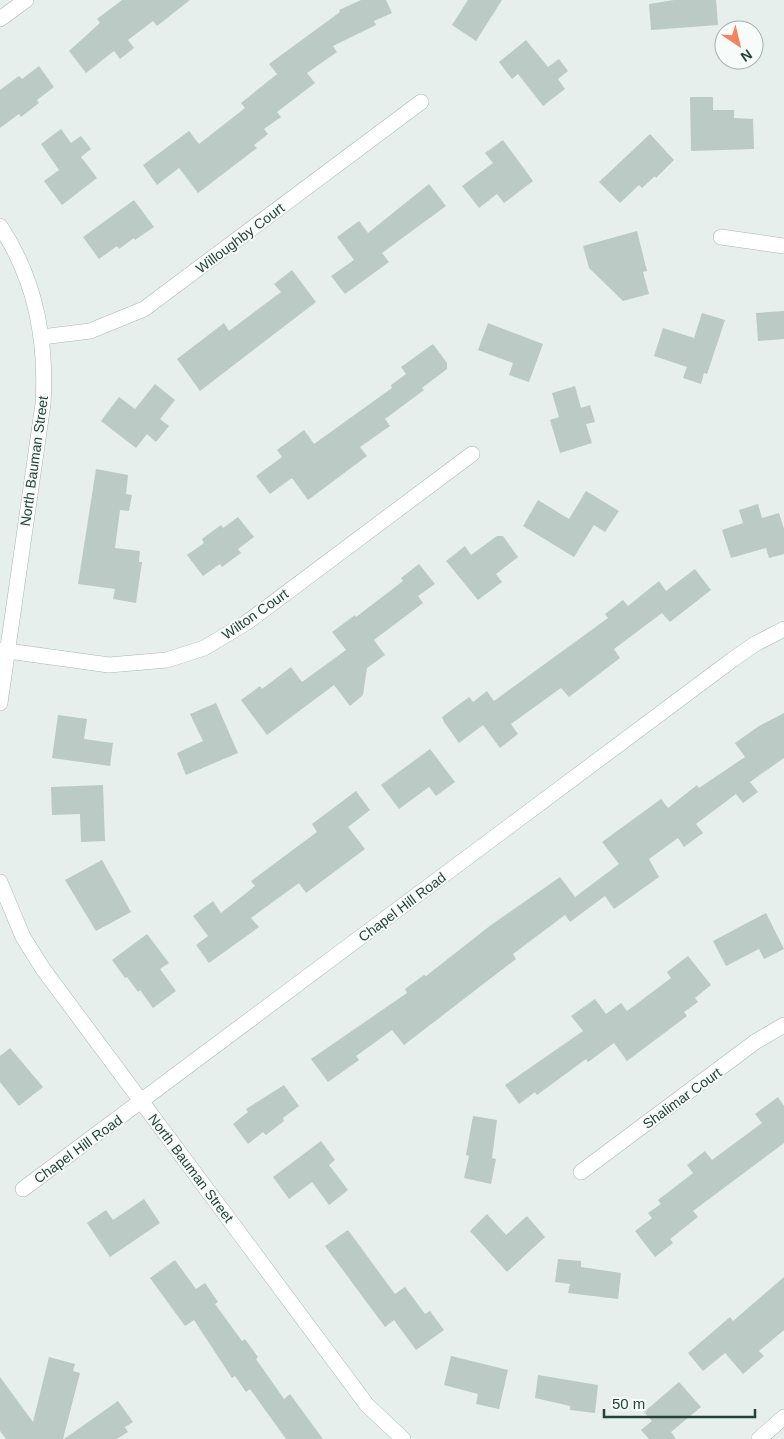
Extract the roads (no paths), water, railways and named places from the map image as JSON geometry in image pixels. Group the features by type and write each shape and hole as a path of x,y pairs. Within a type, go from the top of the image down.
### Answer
{"street":[{"path":"0,19 26,0"},
{"name":"Willoughby Court","path":"42,337 90,332 144,309 421,102"},
{"name":"North Bauman Street","path":"0,226 25,273 37,309 44,359 43,404 4,650 0,704"},
{"path":"721,237 784,246"},
{"name":"Wilton Court","path":"4,650 100,665 128,665 167,660 204,648 246,623 472,454"},
{"name":"Chapel Hill Road","path":"23,1189 732,660 755,644 784,629"},
{"name":"North Bauman Street","path":"0,882 15,921 38,962 367,1405 403,1439"},
{"name":"Shalimar Court","path":"581,1172 755,1042 784,1025"},
{"path":"759,1439 784,1417"}]}
